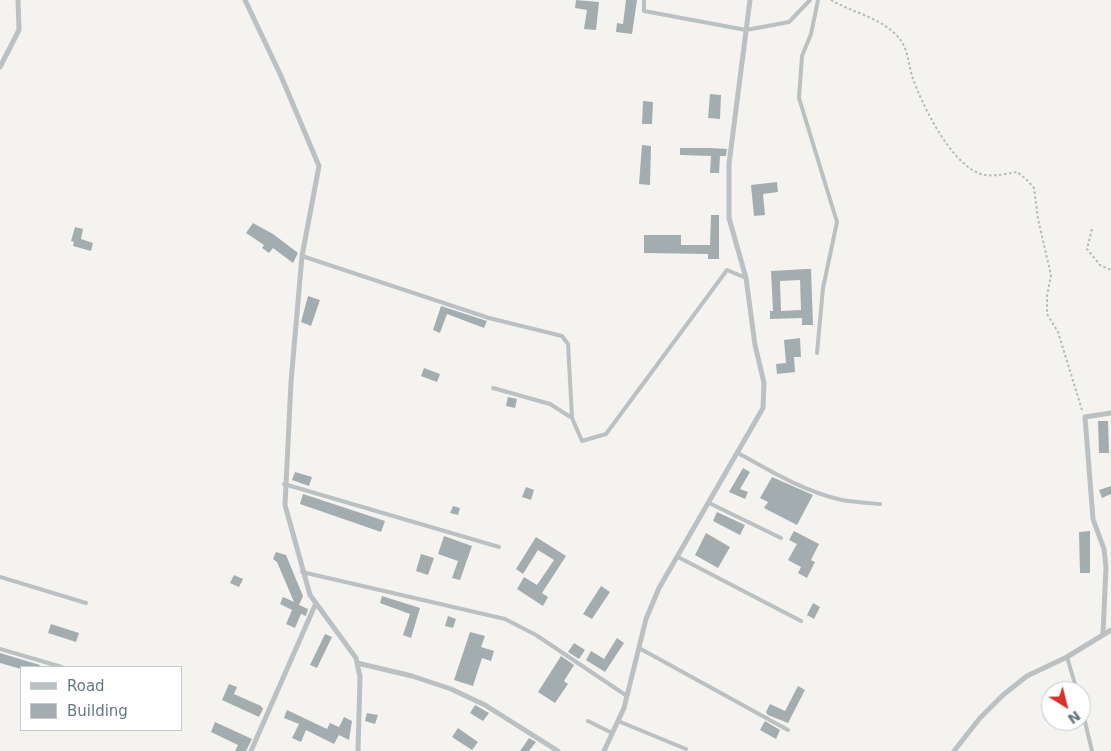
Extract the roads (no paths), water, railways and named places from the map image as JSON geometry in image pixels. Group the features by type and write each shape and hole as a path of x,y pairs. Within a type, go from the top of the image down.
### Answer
{"street":[{"path":"0,67 19,30 18,0"},
{"path":"245,0 282,76 319,166 302,256 284,484 284,505 310,595 346,642 357,662 360,677 360,751"},
{"path":"604,751 627,696 646,619 659,588 763,408 764,383 755,345 746,278 729,218 729,164 750,0"},
{"path":"1103,633 1106,567 1104,549 1094,519 1084,417 1111,413"},
{"path":"251,751 316,603"},
{"path":"954,751 980,718 1003,695 1027,676 1067,657 1103,633 1111,630"},
{"path":"357,662 412,676 452,689 485,705 558,751"}],"lane":[{"path":"644,0 644,11 746,30 789,22 810,0"},
{"path":"818,0 811,34 802,56 799,98 837,222 823,288 818,352"},
{"path":"302,256 489,318 562,336 568,344 572,418 582,441 606,434 727,270 746,278"},
{"path":"493,388 550,404 572,418"},
{"path":"738,453 775,474 815,491 841,500 880,504"},
{"path":"284,484 499,547"},
{"path":"709,503 781,538"},
{"path":"678,557 801,621"},
{"path":"302,572 505,619 536,635 627,696"},
{"path":"0,577 86,603"},
{"path":"639,648 788,730"},
{"path":"0,649 59,666"},
{"path":"1067,657 1074,681"},
{"path":"588,720 612,733"},
{"path":"618,721 686,749"},
{"path":"1087,731 1092,751"}]}
